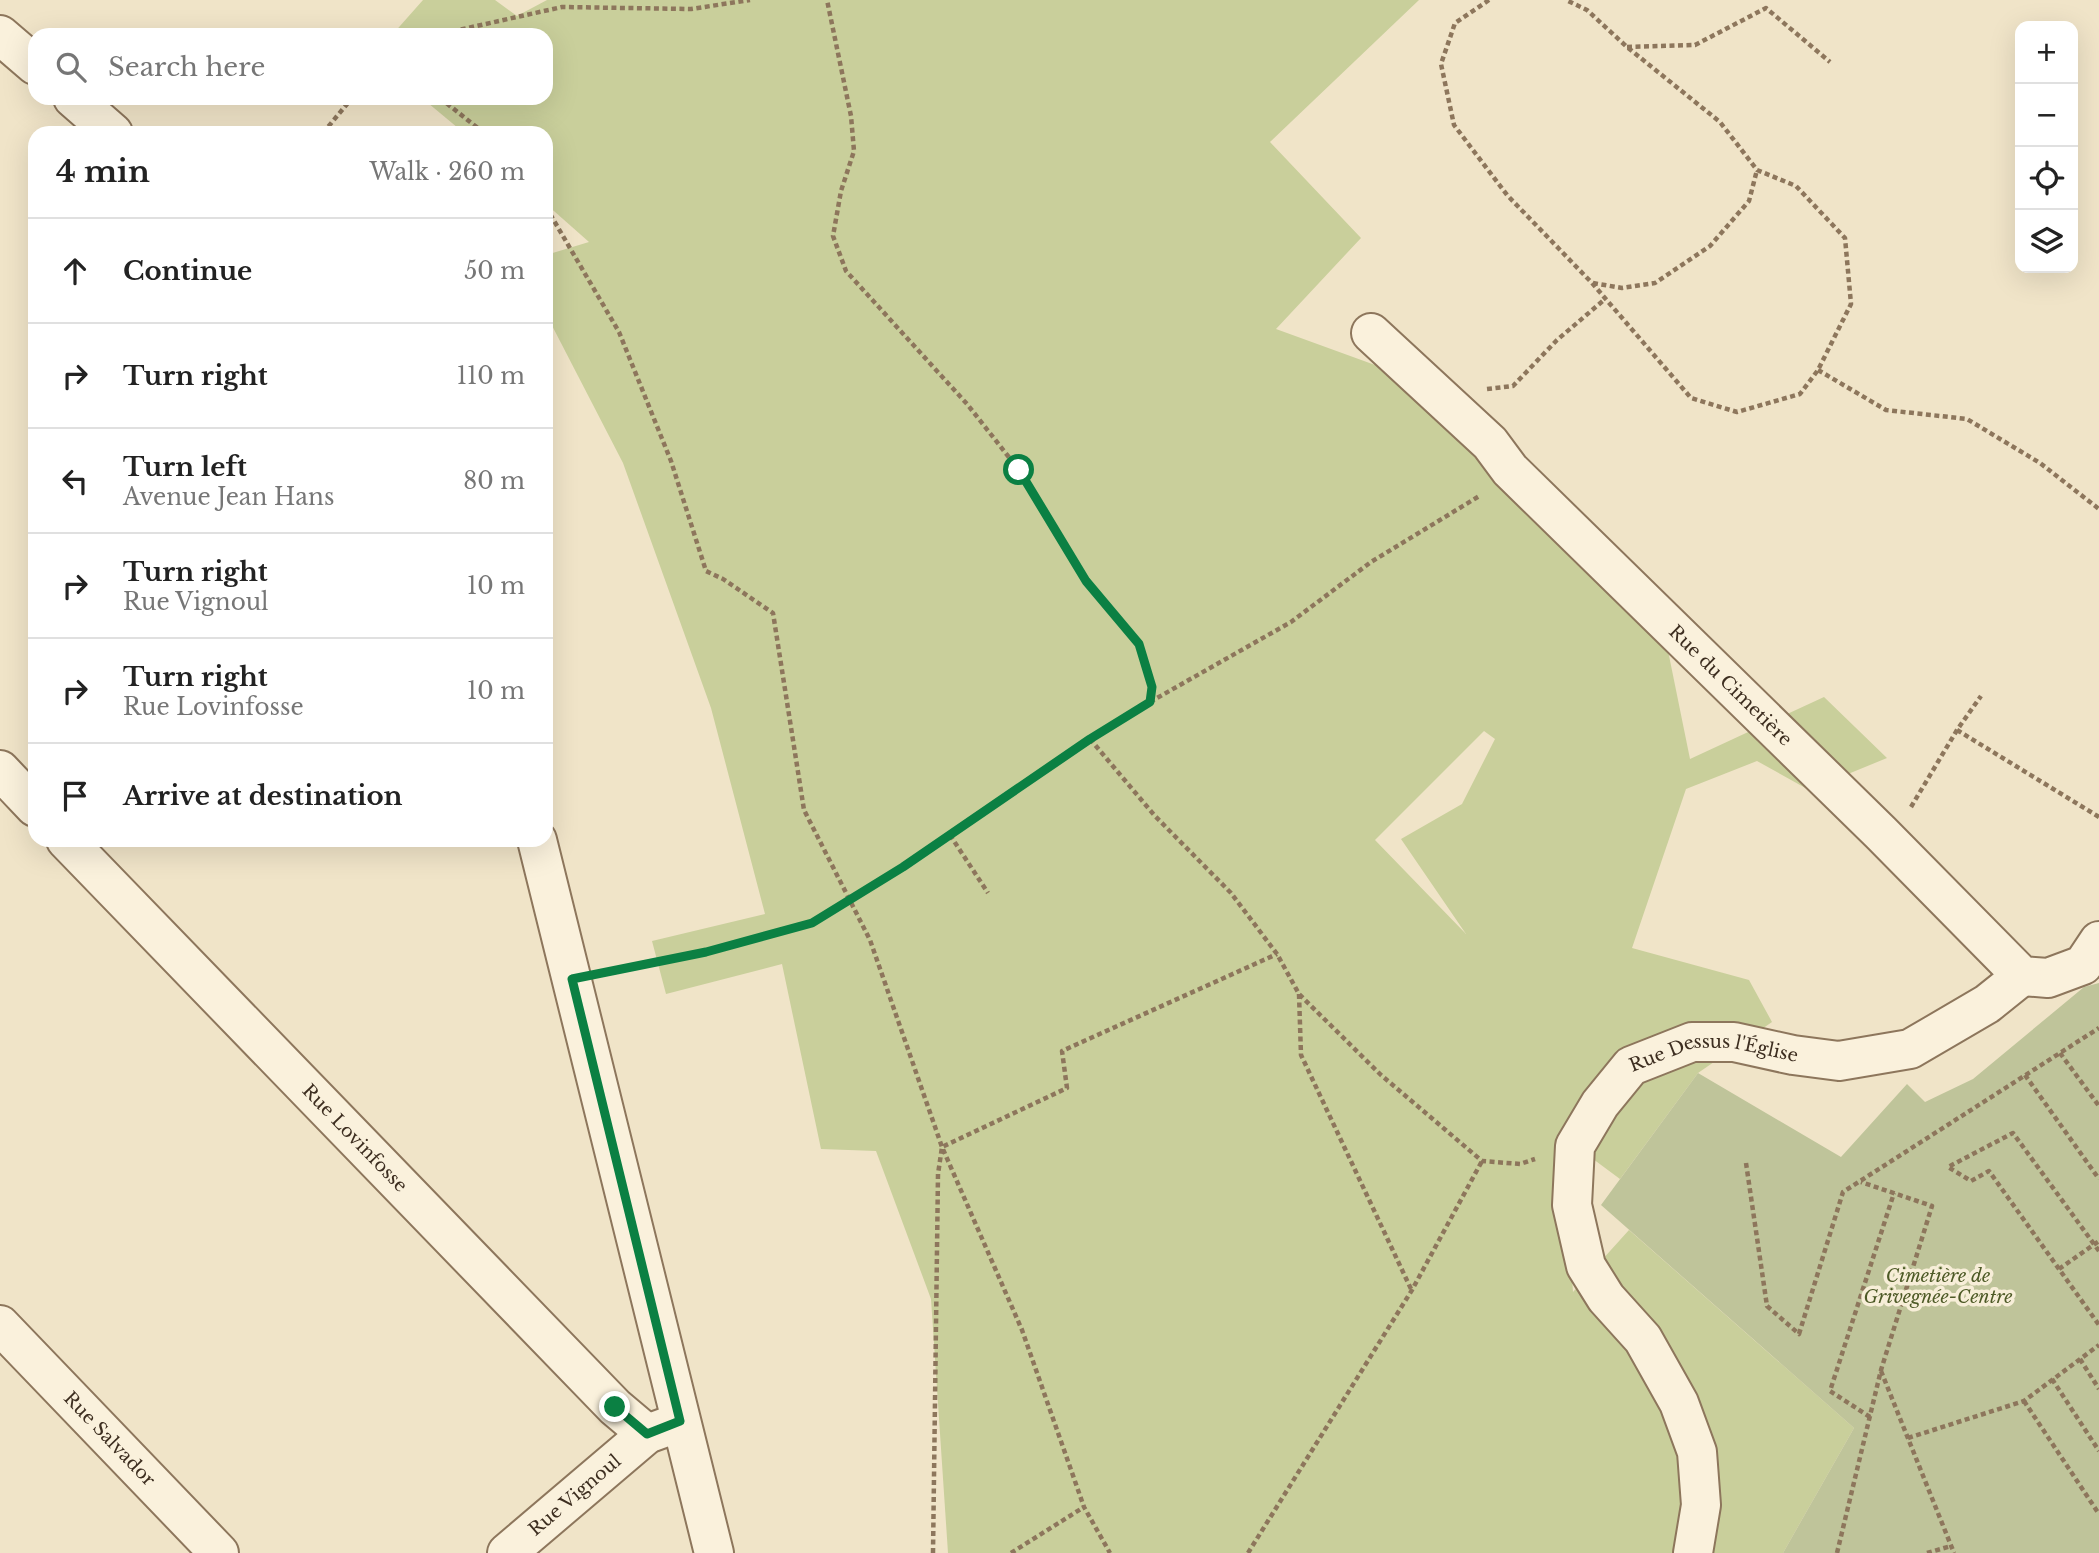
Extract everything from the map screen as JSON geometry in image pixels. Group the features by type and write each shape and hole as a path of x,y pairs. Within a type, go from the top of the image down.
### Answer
{"street":[{"path":"0,35 28,59"},
{"path":"81,105 105,126"},
{"name":"Rue du Cimetière","path":"1371,333 1490,443 1510,470 1890,842 2022,976"},
{"path":"0,770 28,800"},
{"name":"Rue Lovinfosse","path":"73,847 615,1407 664,1427"},
{"path":"539,847 572,979 664,1427 714,1553"},
{"path":"2022,976 2048,978 2083,965 2099,941"},
{"name":"Rue Dessus l'Église","path":"1693,1553 1701,1505 1697,1452 1679,1403 1643,1339 1606,1298 1586,1266 1572,1205 1575,1146 1600,1104 1631,1066 1692,1042 1734,1042 1793,1055 1839,1061 1910,1049 1987,1004 2022,976"},
{"name":"Rue Salvador","path":"0,1325 219,1553"},
{"name":"Rue Vignoul","path":"507,1553 664,1427"}],"path":[{"path":"468,28 562,7 691,9 750,0"},
{"path":"827,0 851,116 854,152 841,191 833,236 846,271 967,404 1019,470 1086,581 1139,644 1152,687 1150,702"},
{"path":"1489,0 1455,23 1441,64 1454,125 1507,195 1592,283 1691,398 1737,412 1800,394 1818,370 1851,303 1845,237 1796,186 1757,170 1720,122 1626,47 1587,10 1566,0"},
{"path":"1626,47 1695,45 1766,8 1830,62"},
{"path":"329,126 346,105"},
{"path":"449,105 475,126"},
{"path":"1592,283 1622,288 1654,283 1710,246 1749,201 1757,170"},
{"path":"553,219 619,332 671,461 706,571 723,579 773,613 804,810 870,940 942,1147 1022,1329 1084,1507 1110,1553"},
{"path":"1449,404 1468,391 1513,386 1557,340 1604,300"},
{"path":"1818,370 1886,410 1967,419 2040,463 2099,509"},
{"path":"572,979 706,952 812,923 950,835 1090,739 1291,622 1371,562 1493,488 1510,470"},
{"path":"1890,842 1957,730 1981,696"},
{"path":"1957,730 2099,817"},
{"path":"1090,739 1154,816 1231,894 1277,954 1299,994 1381,1075 1482,1161 1520,1164 1575,1146"},
{"path":"950,835 988,894"},
{"path":"942,1147 1067,1088 1062,1051 1277,954"},
{"path":"1299,994 1301,1055 1412,1290"},
{"path":"1746,1163 1767,1306 1799,1334 1843,1192 2098,1030"},
{"path":"2060,1053 2099,1106"},
{"path":"2025,1075 2099,1179"},
{"path":"2099,1251 2097,1243 2012,1133 1948,1167 1971,1181 1990,1171 2099,1325"},
{"path":"933,1553 938,1174 942,1147"},
{"path":"1248,1553 1412,1290 1482,1161"},
{"path":"1837,1553 1881,1370 1932,1206 1860,1181"},
{"path":"1870,1417 1830,1391 1894,1193"},
{"path":"2059,1269 2097,1243"},
{"path":"1908,1438 2024,1401 2099,1345"},
{"path":"2080,1359 2099,1389"},
{"path":"1881,1370 1954,1553"},
{"path":"2052,1379 2099,1451"},
{"path":"2024,1401 2099,1514"},
{"path":"1011,1553 1084,1507"},
{"path":"1927,1553 1951,1546"}],"green space":[{"path":"423,0 495,0 517,16 547,0 1419,0 1270,142 1361,238 1276,329 1397,373 1664,631 1690,759 1824,697 1887,758 1809,790 1757,761 1686,789 1632,948 1749,980 1772,1022 1698,1073 1620,1179 1562,1136 1573,1292 1629,1230 1854,1428 1783,1553 948,1553 931,1299 876,1151 821,1149 782,964 666,994 652,941 765,914 711,708 623,463 553,328 553,253 589,242 553,210 553,126 456,126 430,105 553,105 553,28 398,28","holes":["1484,731 1495,739 1462,804 1401,839 1466,934 1375,840"]},
{"name":"Cimetière de Grivegnée-Centre","path":"2099,983 2099,1553 1783,1553 1854,1428 1601,1205 1698,1073 1841,1157 1907,1084 1925,1102 1973,1079 2084,987"}],"route":[{"path":"615,1407 647,1434 680,1421 572,979 706,952 812,923 903,867 1090,739 1150,702 1152,687 1139,644 1086,581 1019,470"}]}
